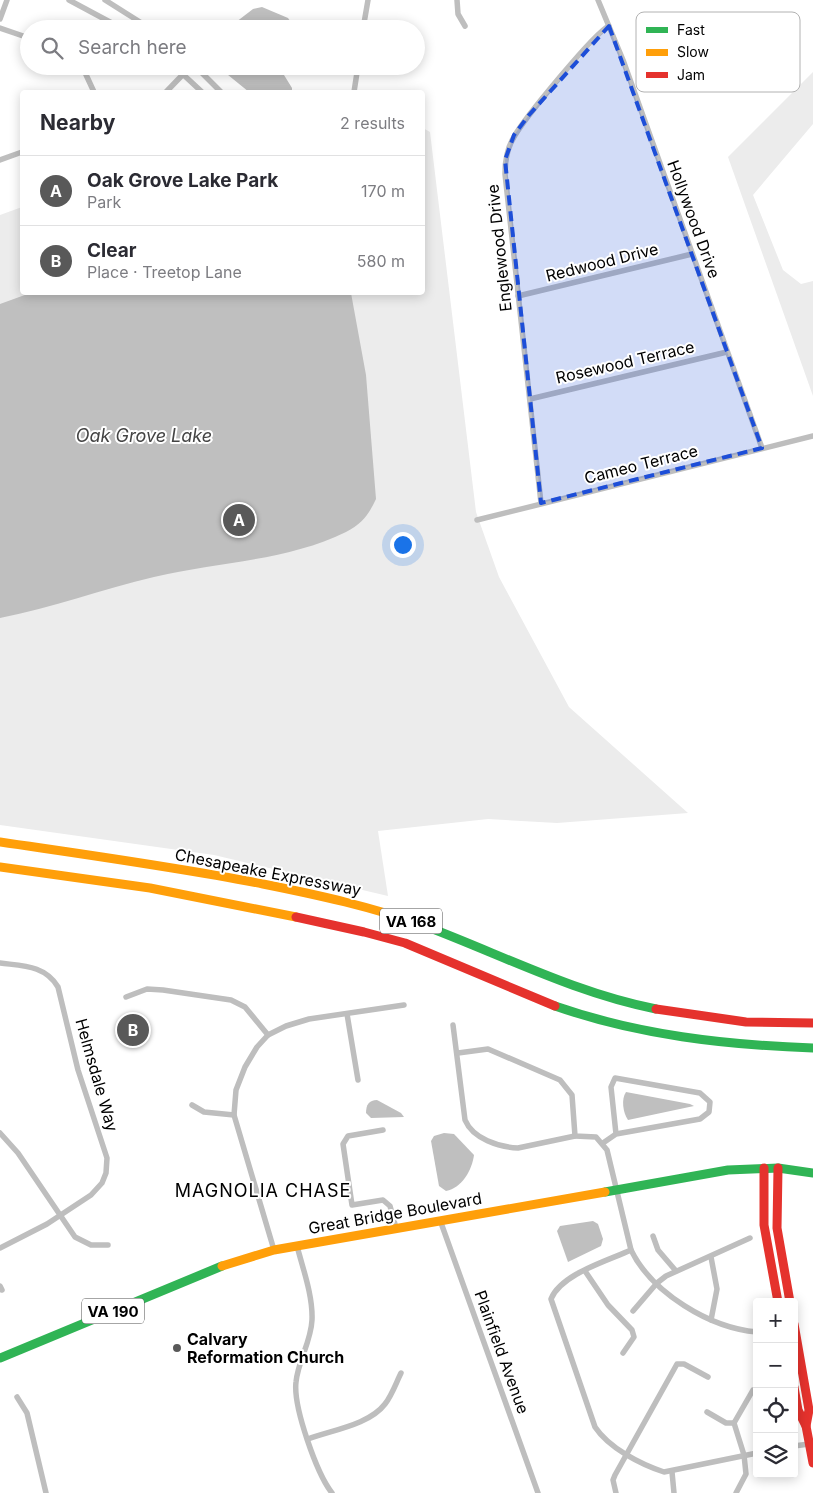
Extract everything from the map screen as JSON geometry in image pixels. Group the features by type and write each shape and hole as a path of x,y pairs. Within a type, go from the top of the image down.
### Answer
{"main road":[{"name":"Chesapeake Expressway","path":"0,842 176,868 329,898 388,913 448,935 550,978 668,1012 725,1019 791,1024 813,1023"},
{"name":"VA 168","path":"0,867 180,894 384,937 456,963 537,999 600,1020 661,1033 740,1045 813,1048"},
{"path":"764,1168 764,1225 777,1298"},
{"name":"Great Bridge Boulevard","path":"0,1358 208,1270 274,1250 728,1170 778,1168 813,1173"},
{"path":"778,1168 777,1228 789,1298"},
{"path":"797,1343 809,1410 806,1426"},
{"path":"794,1388 798,1410 806,1426 813,1463"}],"street":[{"path":"0,19 7,0"},
{"path":"69,0 106,20"},
{"path":"105,0 137,20"},
{"path":"365,20 368,0"},
{"path":"457,0 458,14 465,26"},
{"name":"Hollywood Drive","path":"598,0 762,448"},
{"name":"Englewood Drive","path":"541,503 505,174 510,144 519,129 561,76 601,32 609,26"},
{"path":"0,28 20,35"},
{"path":"86,75 93,90"},
{"path":"168,90 182,75"},
{"path":"184,75 200,90"},
{"path":"204,75 219,90"},
{"path":"354,90 357,75"},
{"path":"0,160 20,153"},
{"name":"Redwood Drive","path":"518,296 692,254"},
{"name":"Rosewood Terrace","path":"530,399 727,352"},
{"name":"Cameo Terrace","path":"477,520 813,436"},
{"name":"Helmsdale Way","path":"0,963 38,969 51,977 58,987 78,1070 107,1158 106,1173 99,1188 60,1216 0,1248"},
{"path":"126,996 147,989 231,1000 245,1007 268,1035"},
{"path":"274,1250 234,1115 236,1090 245,1067 257,1047 268,1035 296,1022 404,1005"},
{"path":"347,1014 358,1080"},
{"path":"453,1025 465,1120 471,1131 481,1138 508,1147 518,1148 575,1136 589,1135 596,1137 607,1150 631,1250 636,1260 657,1283 695,1312 733,1328 753,1331"},
{"path":"458,1053 488,1049 560,1080 572,1095 575,1136"},
{"path":"603,1143 616,1134 700,1119 710,1112 710,1102 700,1092 615,1078 611,1088 616,1134"},
{"path":"192,1105 204,1112 234,1115"},
{"path":"383,1130 348,1136 343,1144 352,1205 383,1200 390,1206 396,1228"},
{"path":"0,1133 18,1153 78,1240 91,1246 108,1245"},
{"name":"Plainfield Avenue","path":"440,1220 538,1493"},
{"path":"653,1236 658,1250 676,1271"},
{"path":"633,1311 657,1283 676,1271 750,1238"},
{"path":"297,1246 312,1312 311,1333 296,1383 298,1409 324,1481 332,1493"},
{"path":"631,1250 564,1281 554,1289 550,1298 595,1427 602,1438 652,1468 672,1472 753,1454"},
{"path":"711,1257 717,1289 711,1320"},
{"path":"585,1271 608,1305 632,1330 634,1337 623,1353"},
{"path":"616,1493 613,1480 678,1364 684,1364 708,1377"},
{"path":"308,1439 368,1418 377,1413 390,1396 401,1373"},
{"path":"736,1493 746,1474 744,1455 734,1423 753,1390"},
{"path":"17,1397 27,1413 46,1493"},
{"path":"707,1412 726,1423 734,1423"},
{"path":"798,1445 809,1444"},
{"path":"672,1472 674,1493"}],"highlighted area":[{"path":"609,26 762,448 541,503 505,160 514,135 529,115"}],"shaded area":[{"path":"813,72 813,124 753,195 783,270 801,284 813,281 813,396 728,157 793,92 800,92 800,85"},
{"path":"425,129 430,132 476,512 499,577 569,707 688,813 557,823 488,819 378,831 388,896 214,855 0,825 0,215 20,208 20,295 425,295"}],"water":[{"path":"262,7 289,20 239,20 253,9"},
{"path":"228,75 284,75 292,88 292,90 247,90"},
{"name":"Oak Grove Lake","path":"25,295 351,295 366,375 376,499 368,514 361,522 346,532 300,549 252,560 154,577 0,618 0,304"},
{"path":"626,1092 694,1106 628,1120 623,1106"},
{"path":"377,1100 401,1113 404,1117 371,1118 366,1113 368,1104"},
{"path":"444,1133 454,1134 474,1155 471,1167 465,1178 457,1186 446,1191 439,1186 431,1141 434,1136"},
{"path":"593,1221 598,1224 603,1239 601,1246 568,1262 557,1231 560,1226"}],"traffic: fast":[{"path":"425,926 568,983 626,1002 656,1009"},
{"path":"555,1006 618,1024 682,1037 780,1047 813,1048"},
{"path":"605,1192 728,1170 778,1168 813,1173"},
{"path":"0,1358 222,1266"}],"traffic: slow":[{"path":"0,842 263,884 345,902 425,926"},
{"path":"0,867 150,888 296,917"},
{"path":"222,1266 274,1250 605,1192"}],"traffic: jam":[{"path":"296,917 405,943 555,1006"},
{"path":"656,1009 746,1022 813,1023"},
{"path":"764,1168 764,1225 777,1298"},
{"path":"778,1168 777,1228 789,1298"},
{"path":"797,1343 809,1410 806,1426"},
{"path":"794,1388 798,1410 806,1426 813,1463"}],"place":[{"name":"Oak Grove Lake Park","path":"239,520"},
{"name":"Clear","path":"133,1030"},
{"name":"Calvary Reformation Church","path":"177,1348"}],"district":[{"name":"MAGNOLIA CHASE","path":"263,1190"}]}
